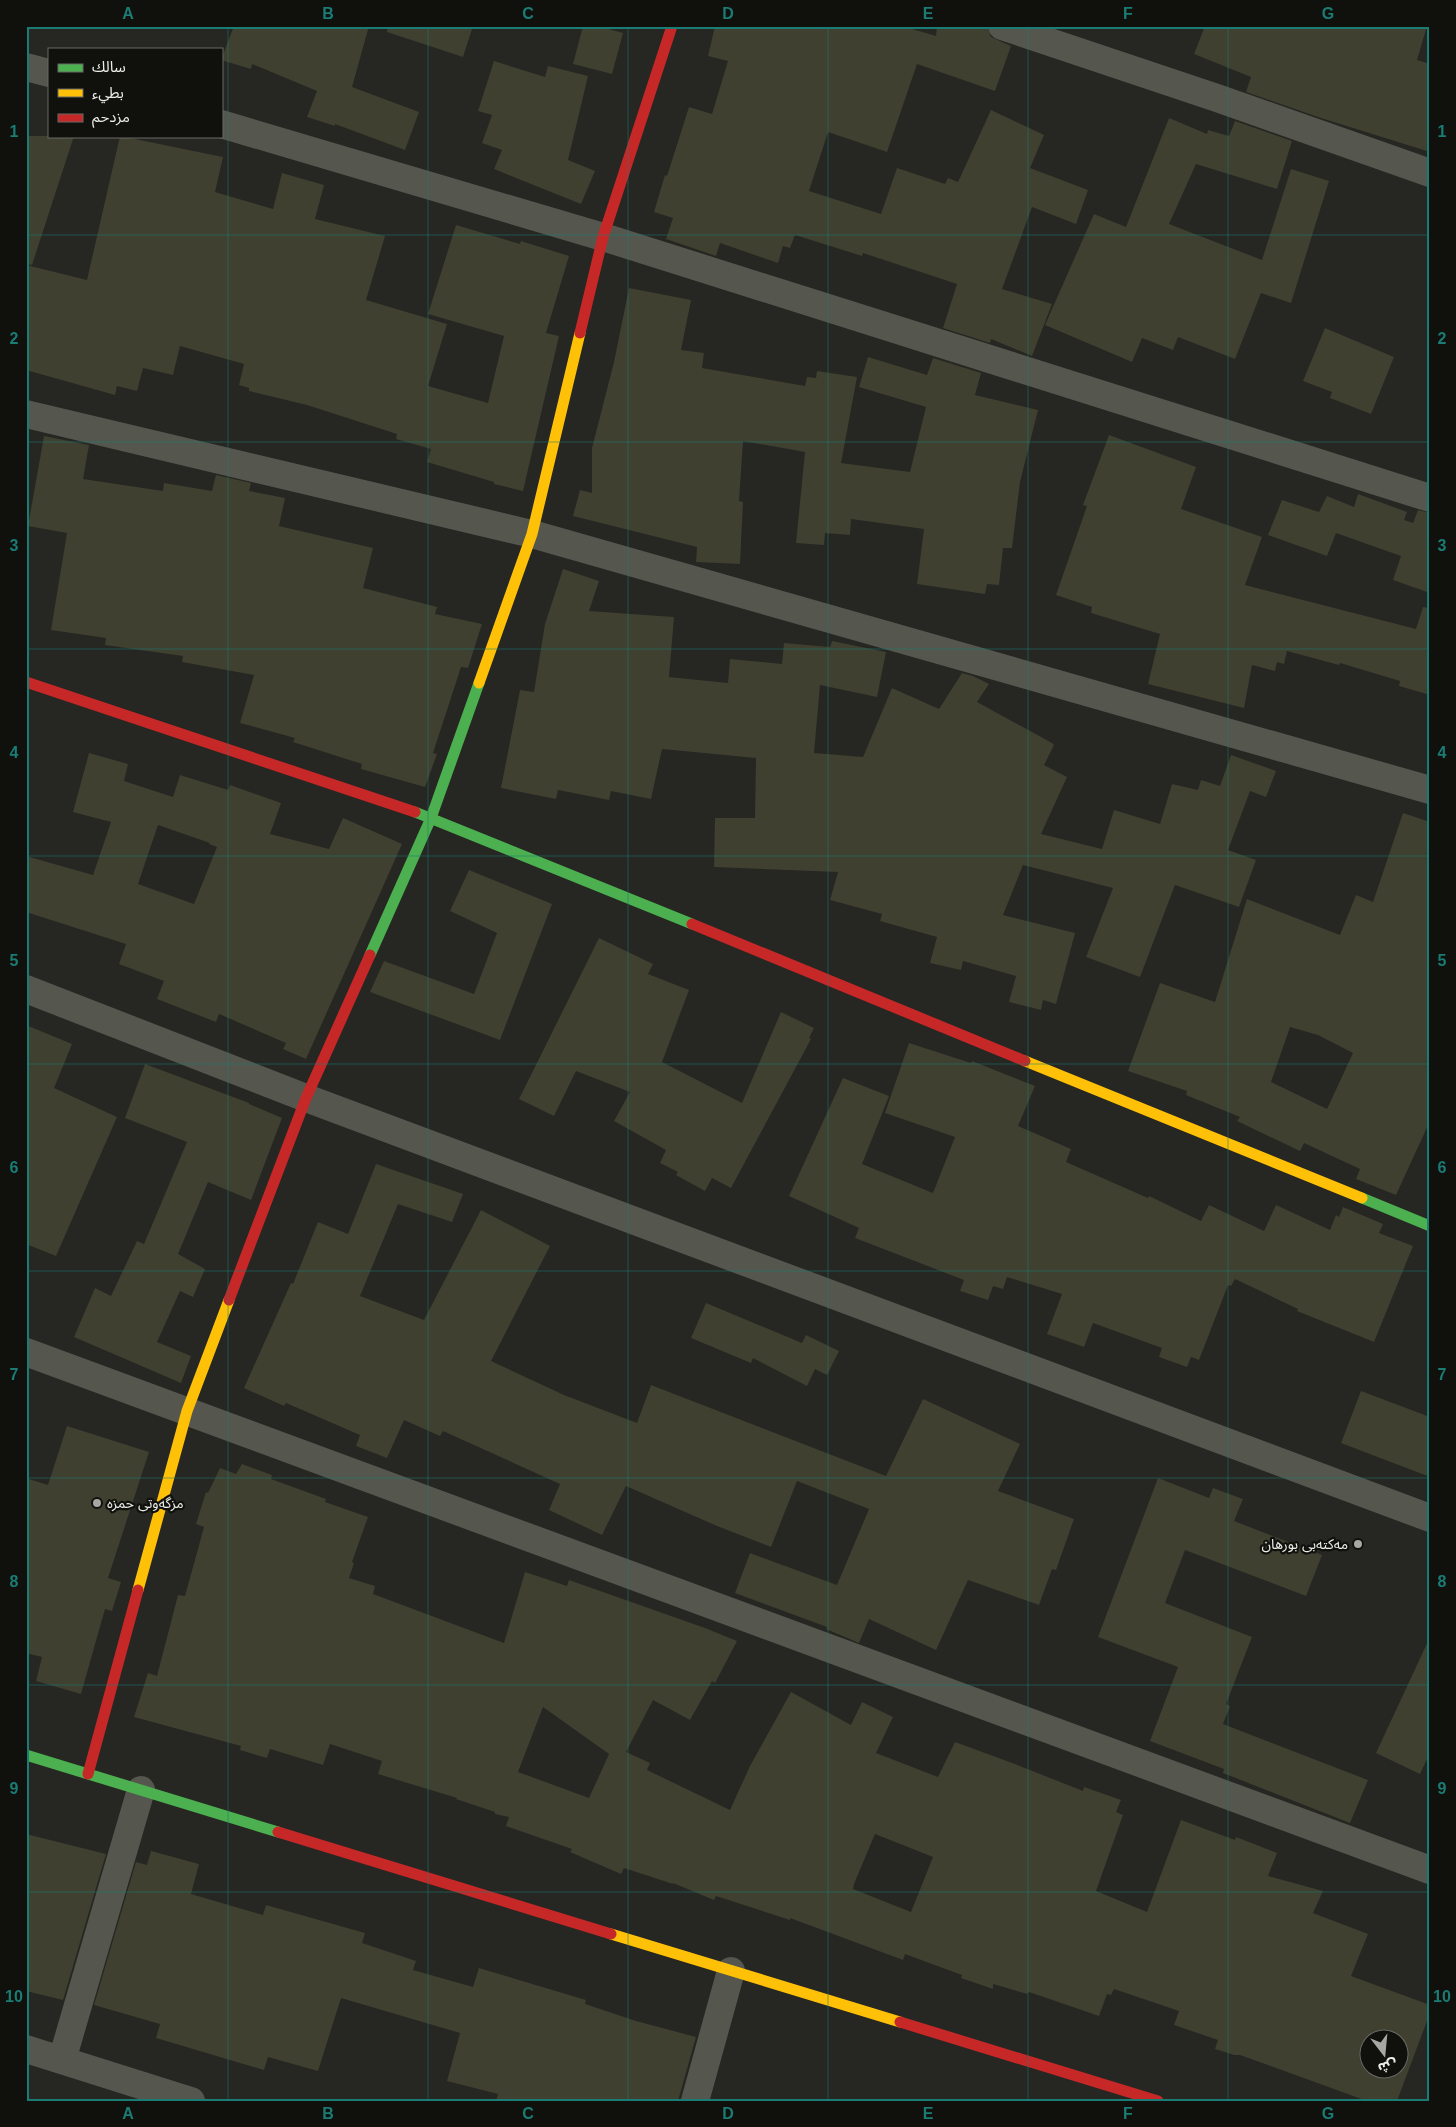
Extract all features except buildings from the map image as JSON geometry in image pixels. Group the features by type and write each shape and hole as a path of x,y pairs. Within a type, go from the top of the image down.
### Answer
{"street":[{"path":"88,1774 188,1411 306,1098 431,818 532,534 603,237 672,26"},
{"path":"1002,26 1217,98 1430,173"},
{"path":"26,67 48,73"},
{"path":"222,124 603,237 1430,498"},
{"path":"26,414 532,534 1430,790"},
{"path":"26,682 431,818 1430,1226"},
{"path":"26,989 306,1098 1430,1518"},
{"path":"26,1352 1430,1870"},
{"path":"26,1755 1158,2101"},
{"path":"62,2060 141,1790"},
{"path":"695,2101 731,1971"},
{"path":"26,2049 191,2101"}],"traffic: fast":[{"path":"370,955 431,818 479,683"},
{"path":"415,812 692,924"},
{"path":"1362,1198 1430,1226"},
{"path":"26,1755 278,1832"}],"traffic: slow":[{"path":"479,683 532,534 580,333"},
{"path":"1025,1061 1362,1198"},
{"path":"138,1590 187,1411 229,1300"},
{"path":"611,1934 900,2022"}],"traffic: jam":[{"path":"580,333 603,237 672,26"},
{"path":"26,682 415,812"},
{"path":"692,924 1025,1061"},
{"path":"229,1300 306,1098 370,955"},
{"path":"88,1774 138,1590"},
{"path":"278,1832 611,1934"},
{"path":"900,2022 1158,2101"}],"place":[{"name":"مزگەوتی حمزە","path":"97,1503"},
{"name":"مەکتەبی بورهان","path":"1358,1544"}]}
